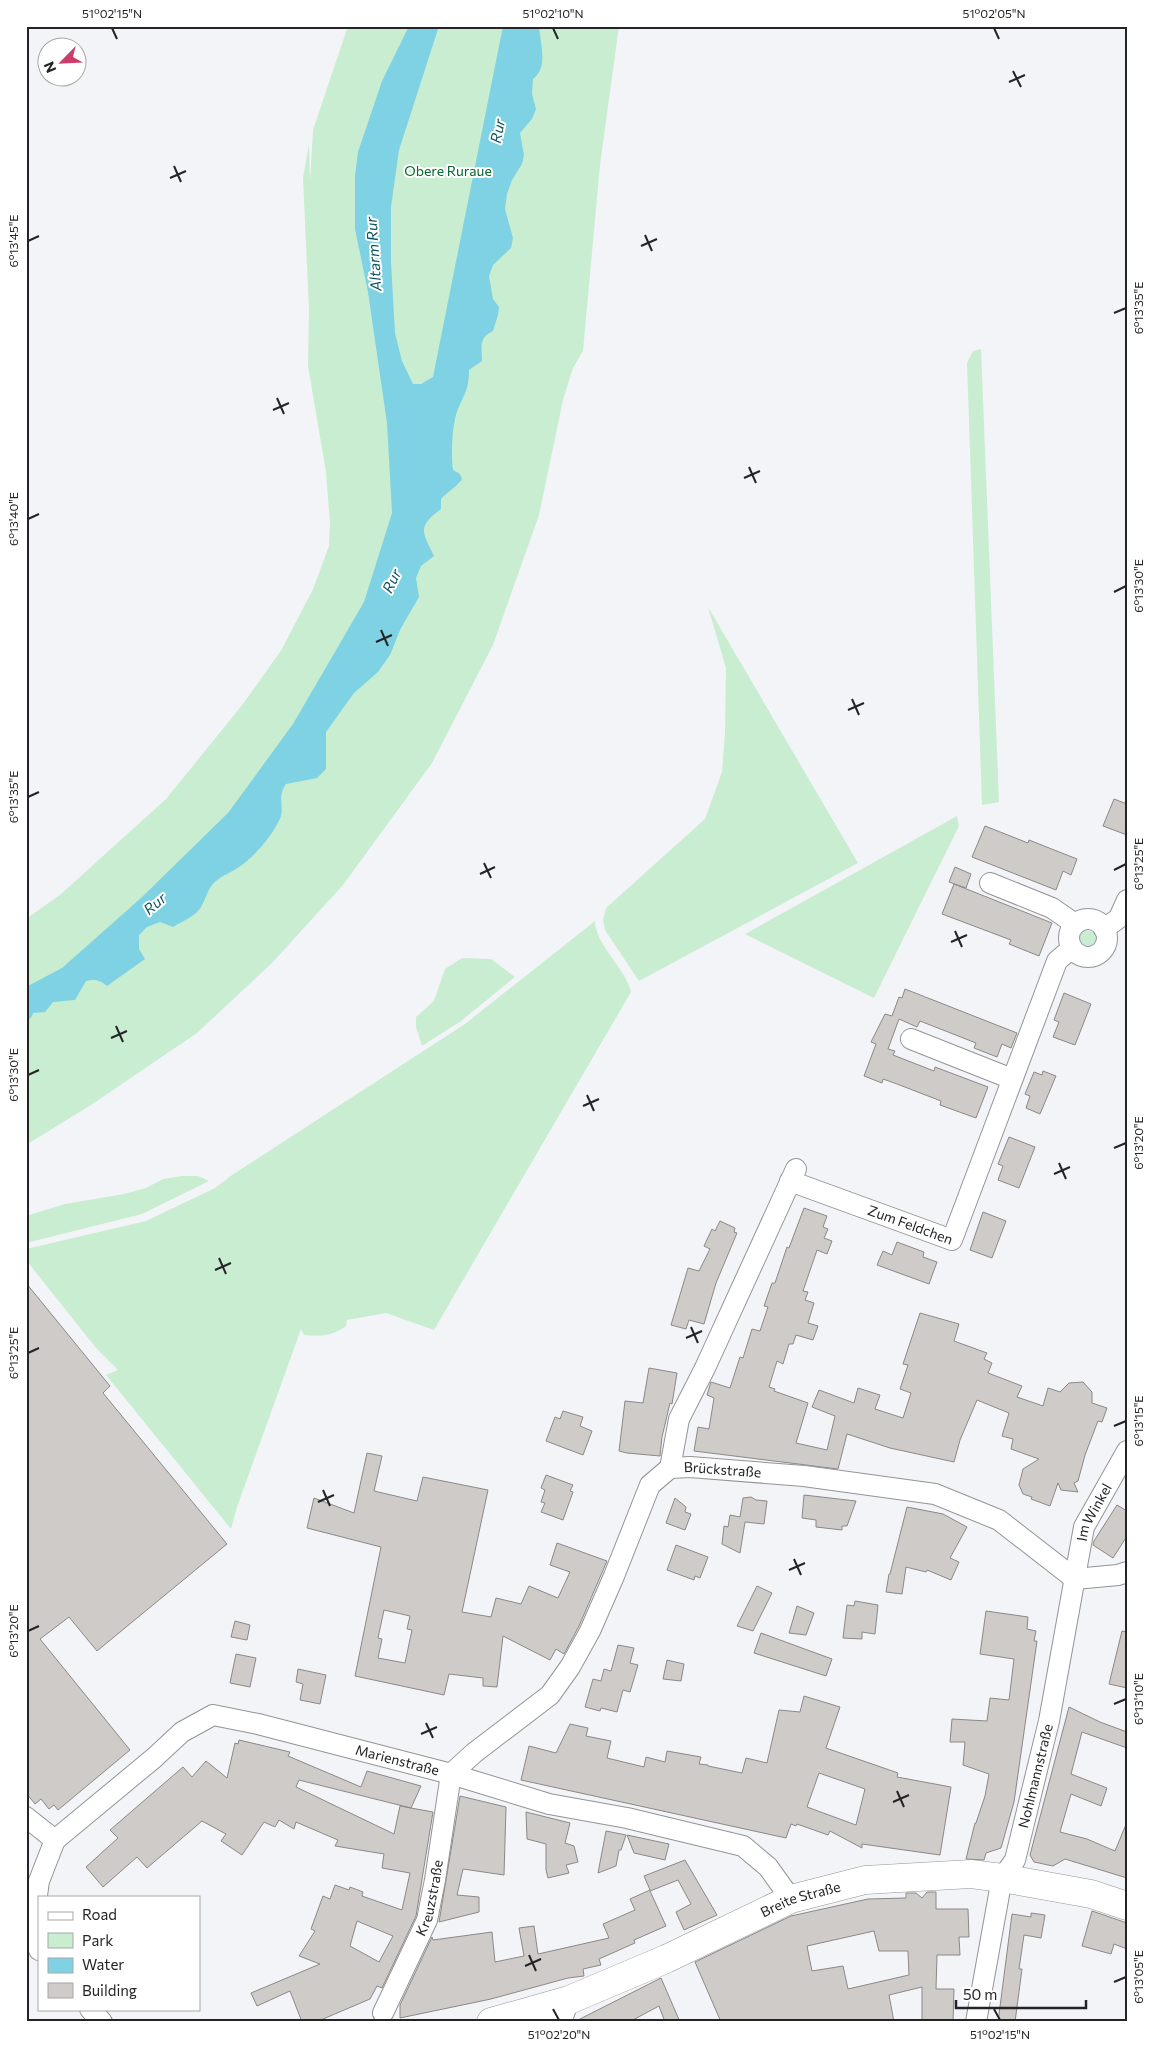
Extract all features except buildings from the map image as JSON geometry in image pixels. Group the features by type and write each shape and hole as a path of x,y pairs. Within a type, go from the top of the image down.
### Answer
{"main road":[{"name":"Breite Straße","path":"491,2022 565,2011 666,1959 791,1899 865,1880 971,1874 1091,1894 1127,1906"}],"street":[{"path":"990,883 1052,908 1075,924"},
{"path":"1104,929 1118,918 1127,900"},
{"path":"1094,920 1104,929 1106,935 1104,948 1095,956 1082,956 1072,948 1069,935 1075,924 1081,921 1094,920"},
{"name":"Zum Feldchen","path":"670,1468 679,1419 705,1368 793,1175 952,1240 1057,961 1072,948"},
{"path":"911,1039 1012,1079"},
{"name":"Im Winkel","path":"1075,1579 1084,1527 1127,1451"},
{"name":"Brückstraße","path":"451,1774 474,1753 550,1695 570,1667 590,1631 650,1485 670,1468 690,1467 804,1476 936,1494 999,1520 1075,1579"},
{"path":"1075,1579 1118,1575 1127,1572"},
{"name":"Nohlmannstraße","path":"976,2022 1002,1878 1015,1860 1048,1721 1075,1579"},
{"name":"Marienstraße","path":"55,1840 154,1758 182,1732 213,1715 258,1724 451,1774 549,1804 627,1818 744,1846 768,1866 791,1899"},
{"name":"Kreuzstraße","path":"383,2014 427,1920 451,1774"},
{"path":"26,1817 55,1840 39,1881 32,1932 38,1947"},
{"path":"91,2010 102,2022"}],"green space":[{"name":"Obere Ruraue","path":"348,26 619,26 600,165 583,351 573,368 563,400 539,515 493,645 432,763 343,885 272,963 197,1033 91,1105 26,1145 26,919 61,894 166,799 243,704 282,649 313,589 329,546 330,524 326,472 308,366 309,310 303,178 309,144 310,182 313,130"},
{"path":"981,349 999,802 982,805 967,363 973,351"},
{"path":"708,607 858,863 639,981 605,930 603,920 606,908 705,819 722,772 726,668"},
{"path":"957,816 959,826 874,998 745,934"},
{"path":"595,921 600,939 623,974 631,992 434,1330 386,1313 347,1320 346,1326 326,1335 304,1335 301,1329 237,1507 231,1529 106,1375 118,1370 96,1348 26,1260 26,1249 146,1221 215,1188 232,1175 465,1024"},
{"path":"1086,930 1098,934 1100,945 1092,948 1081,945 1078,938 1079,933"},
{"path":"462,958 491,959 515,977 461,1021 422,1046 416,1027 416,1017 434,1001 445,969"},
{"path":"198,1176 209,1181 142,1214 26,1243 26,1216 65,1204 124,1194 146,1188 163,1179"}],"water":[{"path":"409,26 439,26 399,150 391,207 391,262 395,333 402,361 413,384 421,384 433,377 503,26 539,26 542,54 541,68 533,79 532,94 536,109 532,119 520,133 524,155 522,164 512,180 507,194 505,209 513,238 511,248 493,265 489,276 493,299 499,307 498,315 493,331 483,340 482,361 469,370 466,389 455,421 452,442 453,470 460,474 462,479 441,499 441,509 425,525 425,535 434,556 421,566 416,578 419,597 401,628 390,655 378,672 354,693 326,732 326,769 317,778 286,784 281,798 282,812 279,821 267,840 256,852 245,863 213,884 201,907 192,916 173,927 160,922 147,927 139,935 139,949 145,959 107,986 102,982 86,981 75,1000 53,1002 45,1012 33,1013 26,1023 26,987 62,968 141,898 228,813 293,724 364,602 392,513 387,423 368,292 355,229 355,176 358,152 382,81"}],"water label":[{"name":"Rur","path":"498,131"},
{"name":"Altarm Rur","path":"374,254"},
{"name":"Rur","path":"392,581"},
{"name":"Rur","path":"155,904"}]}
